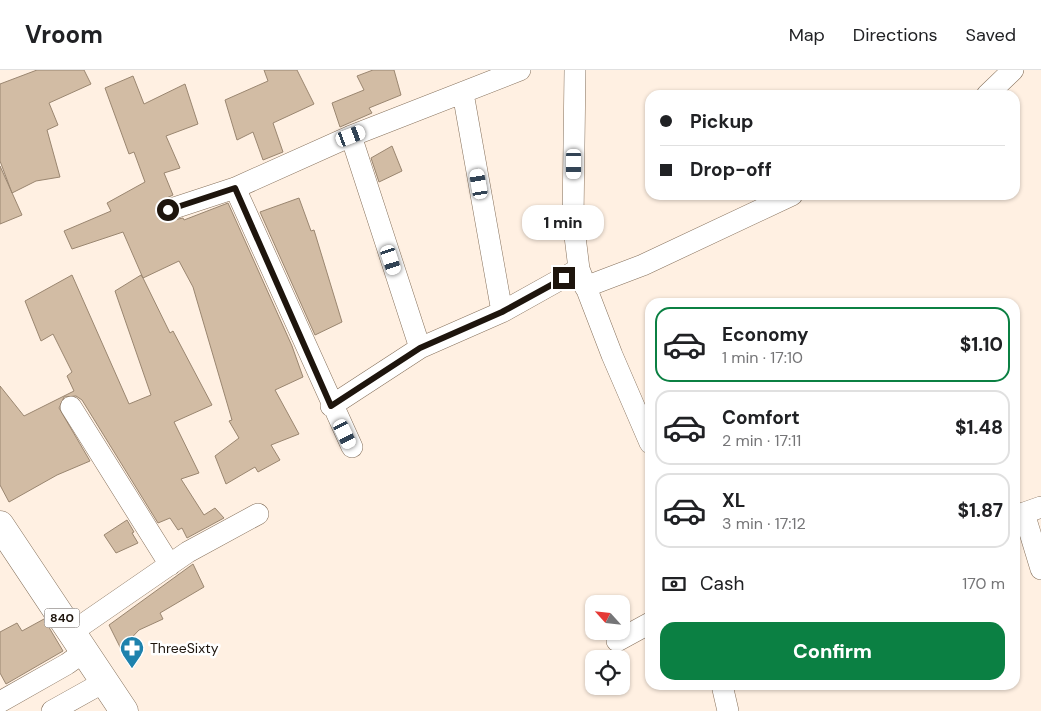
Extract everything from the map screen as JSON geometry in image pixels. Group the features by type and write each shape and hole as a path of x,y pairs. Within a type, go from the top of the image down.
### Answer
{"highway":[{"name":"840","path":"0,525 124,711"}],"street":[{"path":"168,210 235,188 351,136 520,70"},
{"path":"575,70 573,220 582,278 645,431"},
{"path":"992,90 1013,70"},
{"path":"463,93 502,312"},
{"path":"351,136 420,348"},
{"path":"235,188 331,406 352,447"},
{"path":"331,406 420,348 582,278 643,265 781,200"},
{"path":"71,407 170,565"},
{"path":"1027,512 1041,569"},
{"path":"0,702 67,664 78,642 170,565 188,552 258,514"},
{"path":"618,641 645,626"},
{"path":"52,711 104,682"},
{"path":"723,690 728,711"}],"building":[{"path":"37,70 84,70 91,84 49,103 58,125 47,130 60,177 36,181 12,193 0,161 0,84"},
{"path":"264,70 297,70 314,104 273,123 283,152 263,160 253,132 237,140 225,100 268,81"},
{"path":"373,70 394,70 401,95 369,108 372,113 340,127 332,103 364,90 357,76"},
{"path":"133,76 144,104 185,84 198,124 166,136 180,168 164,173 173,195 158,202 156,214 165,222 183,218 184,220 228,203 292,346 303,377 275,390 299,434 271,445 280,460 258,472 255,467 226,484 215,456 239,438 229,421 232,420 193,287 179,261 143,278 123,232 72,249 64,231 111,211 107,203 145,182 134,152 129,154 105,88"},
{"path":"392,146 402,171 379,182 371,158"},
{"path":"0,166 22,215 0,224"},
{"path":"299,198 311,231 314,230 342,322 315,335 260,212"},
{"path":"72,275 129,404 151,395 115,291 141,275 170,333 173,331 212,405 174,422 199,473 181,479 204,515 215,508 224,518 187,538 182,528 178,530 170,518 158,523 82,400 76,396 64,397 59,408 90,461 57,475 9,502 0,485 0,386 24,416 74,391 67,376 72,372 53,334 41,341 25,301"},
{"path":"127,520 138,543 116,553 104,535"},
{"path":"193,564 204,587 160,613 163,619 139,630 121,649 109,625"},
{"path":"44,619 63,651 6,684 0,673 0,632 17,623 22,631"}],"place":[{"name":"ThreeSixty","path":"132,669"}],"route":[{"path":"168,210 235,188 331,406 420,348 502,312 564,278"}]}
